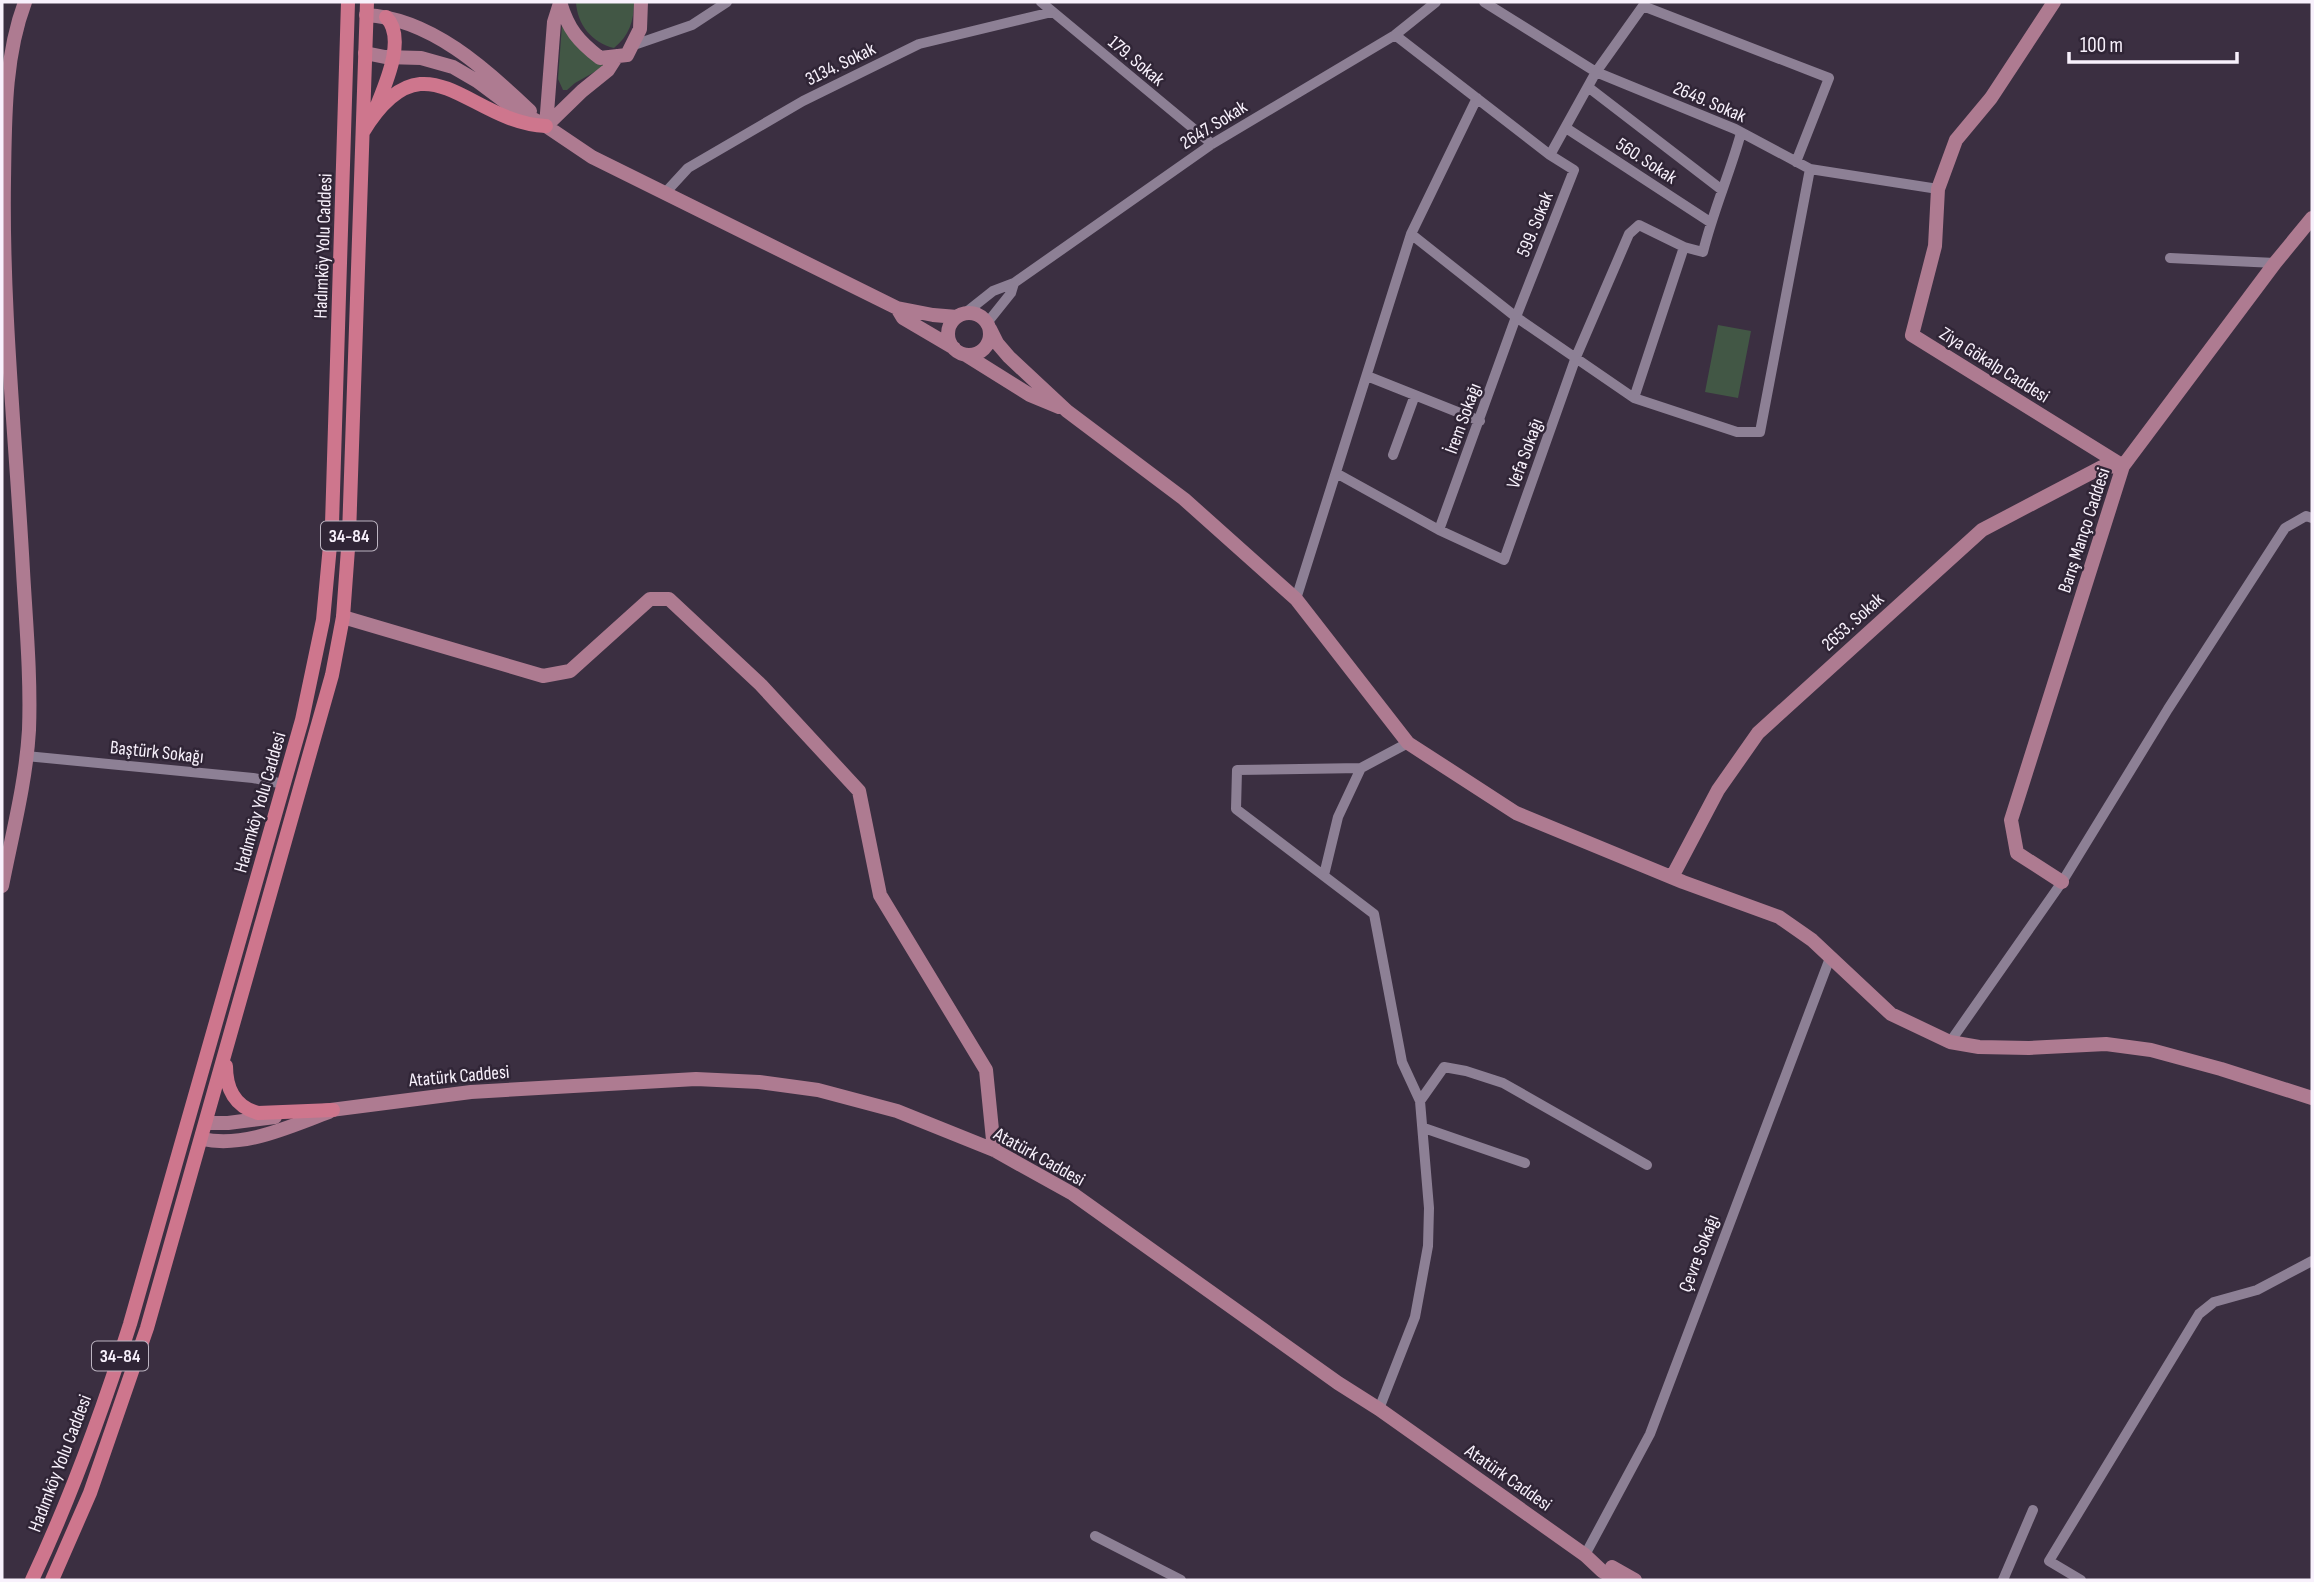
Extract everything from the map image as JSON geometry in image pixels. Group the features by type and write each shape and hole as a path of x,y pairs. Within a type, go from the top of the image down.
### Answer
{"main road":[{"path":"2,886 29,729 4,223 5,119 9,65 25,2"},
{"name":"Hadımköy Yolu Caddesi","path":"52,1580 90,1493 129,1385 202,1139 196,1123 214,1026 315,666 323,620 333,511 348,2"},
{"path":"560,2 569,29 583,45 600,58 627,55 640,29 641,2"},
{"path":"546,126 554,22 560,2"},
{"name":"Ziya Gökalp Caddesi","path":"2054,2 1991,98 1956,140 1938,189 1935,246 1912,335 2123,466"},
{"path":"546,126 509,91 462,53 425,32 366,8 347,26 352,43 365,53 421,58 453,67 592,157 897,308 925,314 977,315 989,326 1009,357 1067,411 1184,499 1296,599 1408,743 1517,813 1672,877 1779,917 1812,940 1891,1014 1950,1042 2029,1048 2106,1044 2151,1050 2312,1098"},
{"name":"Hadımköy Yolu Caddesi","path":"32,1580 60,1519 114,1373 196,1123 226,1055 323,712 343,617 349,535 366,8"},
{"path":"362,133 374,113 393,57 395,34 386,17"},
{"path":"546,126 608,70 617,56"},
{"path":"374,113 405,86 429,83 452,90 518,121 546,126"},
{"name":"Barış Manço Caddesi","path":"2062,882 2017,853 2011,820 2123,466 2275,263 2312,218"},
{"path":"897,308 903,318 1030,395 1067,411"},
{"path":"961,315 949,328 948,335 960,352 974,355 986,348 990,341 989,326"},
{"name":"2653. Sokak","path":"1672,877 1718,790 1758,733 1982,530 2102,467 2123,466"},
{"path":"343,617 543,676 570,671 650,599 669,599 761,685 859,791 880,895 986,1070 994,1150"},
{"path":"226,1055 229,1090 247,1110 258,1113 333,1110"},
{"name":"Atatürk Caddesi","path":"333,1110 471,1092 696,1079 759,1082 818,1090 897,1111 994,1150 1073,1195 1338,1383 1380,1409 1585,1555 1602,1571 1619,1580"},
{"path":"196,1123 228,1123 333,1110"},
{"path":"202,1139 227,1142 264,1135 333,1110"},
{"path":"1585,1555 1635,1580"}],"street":[{"path":"631,46 692,26 727,2"},
{"name":"179. Sokak","path":"1041,2 1212,144"},
{"name":"2647. Sokak","path":"1014,283 1212,144 1395,35 1436,2"},
{"name":"2649. Sokak","path":"1484,2 1596,72 1741,133 1810,169 1938,189"},
{"path":"1395,35 1550,155 1596,72 1643,6 1829,78 1796,162"},
{"name":"3134. Sokak","path":"665,193 688,168 803,101 919,44 1052,12"},
{"path":"1588,87 1722,190"},
{"path":"1296,599 1411,234 1477,98"},
{"name":"560. Sokak","path":"1566,128 1710,222"},
{"path":"1634,398 1684,247 1703,251 1710,222 1741,133"},
{"name":"599. Sokak","path":"1516,317 1574,170 1550,155"},
{"path":"1411,234 1516,317 1634,398 1737,432 1760,432 1810,169"},
{"name":"Vefa Sokağı","path":"1439,530 1504,560 1576,357 1629,234 1639,225 1684,247"},
{"path":"2171,258 2275,263"},
{"path":"961,315 993,291 1014,283"},
{"path":"989,326 1011,293 1014,283"},
{"name":"İrem Sokağı","path":"1439,530 1516,317"},
{"path":"1367,376 1480,421"},
{"path":"1393,455 1415,395"},
{"path":"1336,472 1439,530"},
{"path":"1950,1042 2062,882 2168,709 2285,527 2306,516 2312,518"},
{"path":"1380,1409 1415,1317 1428,1246 1429,1208 1420,1101 1402,1062 1374,914 1236,810 1237,770 1361,768 1408,743"},
{"name":"Baştürk Sokağı","path":"26,756 253,778 284,784"},
{"path":"1324,875 1338,817 1361,768"},
{"name":"Çevre Sokağı","path":"1585,1555 1650,1434 1830,958"},
{"path":"1420,1101 1444,1067 1466,1070 1503,1083 1647,1165"},
{"path":"1424,1128 1525,1163"},
{"path":"2081,1580 2049,1561 2199,1314 2214,1302 2257,1290 2312,1261"},
{"path":"2003,1580 2033,1510"},
{"path":"1095,1536 1181,1580"}],"green space":[{"path":"576,2 634,2 632,22 627,33 614,48 599,42 583,25"},
{"path":"562,25 595,61 605,66 567,90 563,90 558,79"},
{"path":"1718,325 1751,331 1738,398 1705,392"}]}
